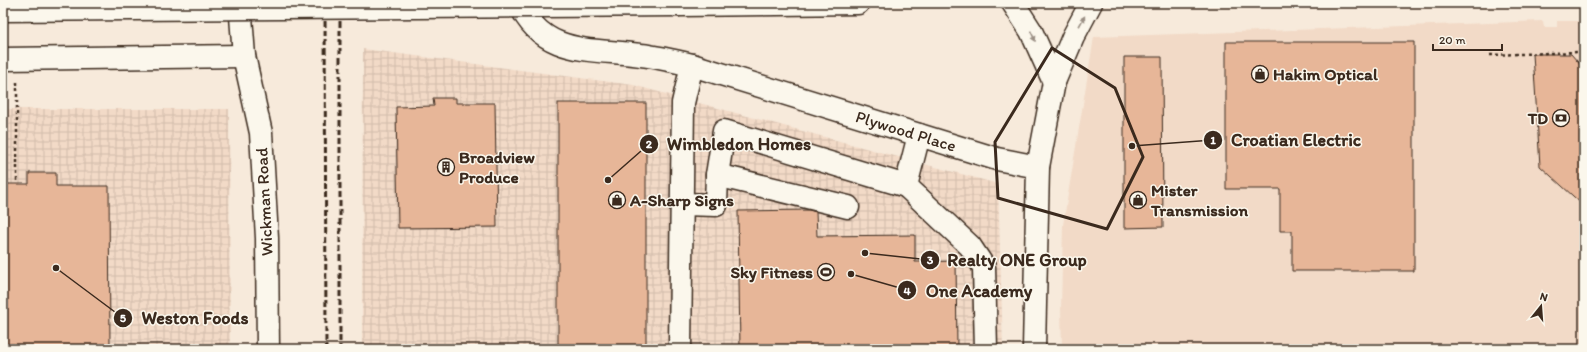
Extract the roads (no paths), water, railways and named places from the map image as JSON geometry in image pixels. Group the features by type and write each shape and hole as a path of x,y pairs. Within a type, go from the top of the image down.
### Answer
{"street":[{"name":"Wickman Road","path":"240,3 244,56 261,133 267,238 268,349"},
{"name":"Plywood Place","path":"519,3 525,16 535,28 548,38 562,45 584,50 642,55 692,65 997,159 1038,168"},
{"path":"3,10 858,3"},
{"path":"1013,3 1031,31 1054,82"},
{"path":"1034,349 1038,168 1054,82 1073,37 1091,3"},
{"path":"10,59 244,56"},
{"path":"680,349 683,103 692,65"},
{"path":"682,204 716,206 717,175 724,130 906,186 970,246 984,267 986,349"},
{"path":"906,186 919,135"},
{"path":"717,175 848,207"}],"railway":[{"path":"325,3 326,349"},
{"path":"340,3 340,349"}],"place":[{"name":"Hakim Optical","path":"1260,74"},
{"name":"TD","path":"1561,118"},
{"name":"Croatian Electric","path":"1132,146"},
{"name":"Broadview Produce","path":"446,167"},
{"name":"Wimbledon Homes","path":"608,180"},
{"name":"A-Sharp Signs","path":"617,200"},
{"name":"Mister Transmission","path":"1138,200"},
{"name":"Realty ONE Group","path":"865,253"},
{"name":"Weston Foods","path":"56,268"},
{"name":"Sky Fitness","path":"826,272"},
{"name":"One Academy","path":"851,274"}]}
